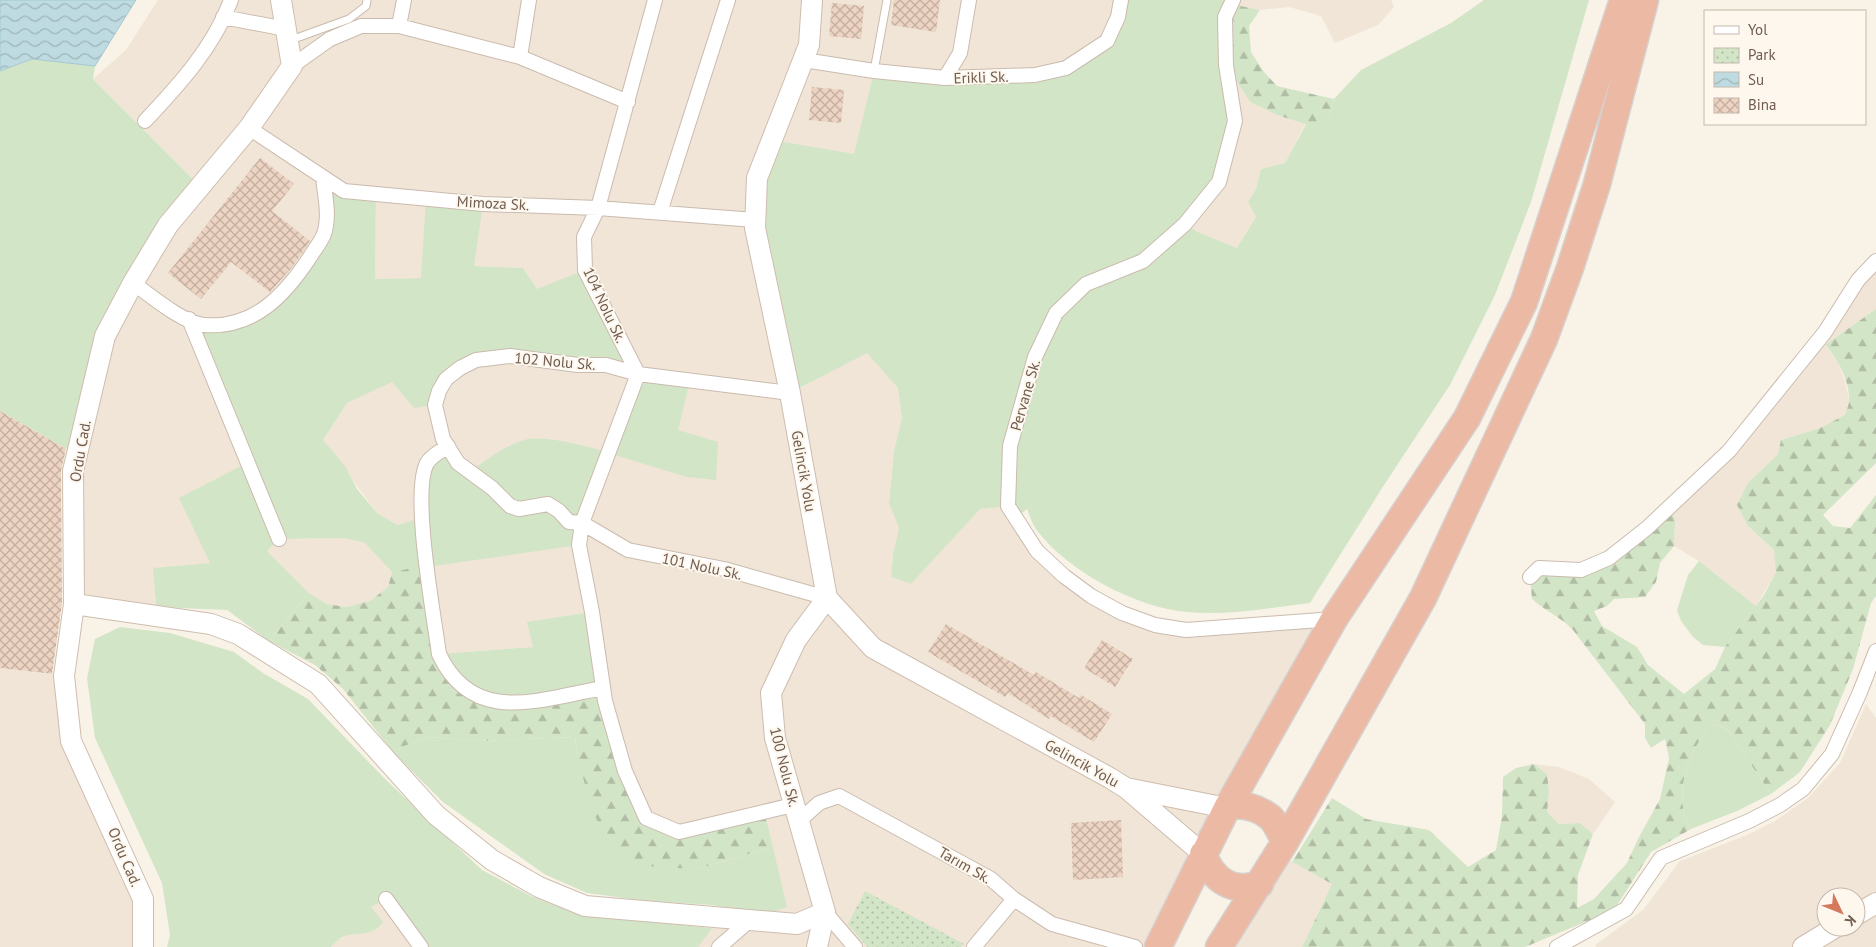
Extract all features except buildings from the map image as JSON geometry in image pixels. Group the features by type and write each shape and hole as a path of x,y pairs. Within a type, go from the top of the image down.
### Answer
{"highway":[{"path":"1158,947 1227,808 1334,619 1467,418 1524,302 1623,0"},
{"path":"1219,947 1285,842 1423,598 1544,339 1570,268 1597,184 1645,0"},
{"path":"1227,808 1237,804 1244,805 1270,818 1285,842"},
{"path":"1203,854 1209,870 1224,882 1246,889 1260,884"}],"main road":[{"path":"281,0 292,66"},
{"name":"Gelincik Yolu","path":"812,0 809,45 757,178 755,220 790,393 827,598 872,648 1126,788"},
{"name":"Ordu Cad.","path":"143,947 143,899 71,741 64,676 74,604 73,471 105,336 133,283 168,225 249,128 292,66"},
{"name":"100 Nolu Sk.","path":"817,947 825,912 775,738 771,693 796,640 827,598"},
{"path":"74,604 211,624 238,634 318,684 436,815 492,860 539,887 585,906 797,924 825,912"},
{"path":"1126,788 1227,808"},
{"path":"1126,788 1203,854"},
{"path":"1803,947 1820,937"}],"street":[{"path":"145,121 170,94 197,60 231,0"},
{"path":"399,26 404,0"},
{"path":"520,57 529,0"},
{"name":"104 Nolu Sk.","path":"638,374 585,270 584,237 598,208 655,0"},
{"path":"660,212 728,0"},
{"path":"945,78 960,53 969,0"},
{"name":"Erikli Sk.","path":"804,60 874,71 945,78 1035,75 1066,68 1107,40 1118,17 1121,0"},
{"name":"Pervane Sk.","path":"1233,0 1226,17 1226,65 1235,122 1219,182 1185,224 1143,261 1086,284 1056,313 1035,358 1010,446 1008,506 1037,551 1064,576 1092,596 1114,608 1155,625 1186,630 1334,619"},
{"path":"223,17 287,35"},
{"path":"292,66 330,39 361,26 399,26 520,57 628,102"},
{"name":"Mimoza Sk.","path":"249,128 344,191 483,204 598,208 755,220"},
{"path":"133,283 173,312 203,325 239,321 268,308 296,277 324,234 327,209 323,178"},
{"path":"1530,577 1539,568 1581,570 1609,558 1647,528 1729,451 1825,332 1858,280 1876,261"},
{"path":"189,319 279,539"},
{"name":"102 Nolu Sk.","path":"582,523 569,522 559,511 548,504 519,509 510,506 492,488 458,463 443,439 435,405 439,391 446,379 460,368 476,360 510,356 578,365 606,365 638,374"},
{"path":"790,393 638,374 582,523 578,546 603,688 626,772 646,818 679,832 796,813"},
{"path":"448,446 427,464 422,490 422,518 440,654 446,669 471,692 488,701 514,704 603,688"},
{"name":"101 Nolu Sk.","path":"582,523 628,550 724,569 827,598"},
{"path":"1557,947 1626,910 1661,858 1749,821 1780,805 1803,789 1832,754 1876,651"},
{"name":"Tarım Sk.","path":"796,813 839,796 991,879 1014,899 1052,924 1135,947"},
{"path":"386,899 421,947"},
{"path":"974,947 1014,899"},
{"path":"825,912 855,947"},
{"path":"719,947 749,921"}],"lane":[{"path":"287,35 349,19 366,6 367,0"},
{"path":"874,71 887,0"}],"shaded area":[{"path":"158,0 1121,0 1118,17 1093,52 1035,75 874,71 854,155 791,393 867,352 898,388 902,418 894,451 889,502 899,528 893,554 891,577 911,584 980,508 1008,506 1064,576 1155,625 1334,619 1158,947 698,947 720,916 787,907 764,812 679,832 646,818 528,622 533,647 439,654 422,519 398,525 377,513 323,440 347,403 393,381 414,408 439,391 537,289 523,268 473,266 422,278 375,279 376,194 327,209 248,463 210,563 154,569 156,616 74,604 73,471 105,336 201,187 93,79 126,50","holes":["638,374 690,381 677,430"]},
{"path":"1233,0 1391,0 1394,7 1378,25 1335,43 1321,16 1289,7 1260,10 1231,4"},
{"path":"1226,65 1250,102 1277,115 1305,124 1285,163 1261,169 1256,189 1248,202 1256,217 1237,248 1198,232 1185,224"},
{"path":"1876,261 1876,309 1825,345 1838,362 1845,381 1849,400 1845,416 1820,428 1781,440 1778,454 1748,483 1748,526 1774,550 1777,559 1776,572 1756,606 1699,561 1674,546 1675,522 1671,505 1729,451"},
{"path":"344,538 365,543 392,572 388,587 370,601 346,607 327,604 309,593 267,551 279,539"},
{"path":"0,668 64,676 71,741 143,899 143,947 0,947"},
{"path":"1866,704 1876,718 1876,947 1596,947 1595,945 1643,910 1680,861 1747,835 1775,821 1808,798 1840,763"},
{"path":"1534,764 1559,767 1589,779 1615,802 1593,834 1580,823 1559,824 1547,812 1549,792 1547,774"},
{"path":"1278,854 1332,884 1302,947 1219,947"},
{"path":"386,899 421,947 331,947 335,941 354,933 373,931 371,907"}],"green space":[{"path":"1121,0 1233,0 1235,121 1219,182 1185,224 1198,232 1237,248 1256,217 1248,202 1256,189 1261,169 1285,163 1306,124 1327,123 1334,99 1361,70 1451,23 1484,0 1589,0 1531,202 1495,295 1450,385 1310,603 1248,611 1201,613 1166,609 1146,603 1125,595 1086,574 1068,561 1039,533 1027,509 1016,518 1008,506 980,509 911,584 891,577 893,554 899,528 889,503 894,451 902,418 898,388 867,353 790,393 755,228 772,140 854,154 874,71 945,78 1066,68 1107,41"},
{"path":"1231,4 1260,10 1249,26 1251,52 1264,72 1277,86 1334,99 1327,124 1305,124 1277,115 1250,102 1226,65"},
{"path":"32,59 95,66 93,79 201,187 105,336 77,455 0,411 0,71"},
{"path":"323,178 376,194 375,279 421,278 426,199 483,204 474,266 523,268 537,289 585,270 638,374 690,381 678,430 718,442 716,480 687,477 608,453 579,545 392,572 365,543 344,538 279,539 267,551 309,593 269,641 227,610 156,607 153,568 210,563 179,498 247,463 189,319 203,325 268,308 324,234","holes":["510,356 638,374 608,452 554,440 524,440 509,446 470,472 448,446 427,464 421,518 398,525 377,513 357,489 345,466 323,440 347,403 392,382 414,408 435,405 460,368"]},
{"path":"1876,309 1876,463 1823,515 1833,526 1850,528 1876,495 1876,596 1871,603 1853,669 1830,725 1800,772 1771,794 1727,729 1713,724 1696,746 1685,774 1682,802 1685,816 1691,829 1651,852 1614,910 1525,947 1302,947 1332,884 1292,862 1332,798 1366,819 1429,830 1468,867 1496,850 1502,816 1503,777 1516,768 1534,764 1547,774 1549,792 1547,812 1559,824 1580,823 1593,834 1578,875 1577,908 1594,899 1627,863 1660,799 1669,758 1665,739 1651,748 1645,738 1645,724 1573,630 1532,599 1530,577 1609,558 1671,505 1675,522 1674,546 1660,563 1656,582 1645,597 1614,599 1607,606 1594,611 1602,626 1637,647 1648,665 1684,694 1715,669 1725,647 1764,595 1776,572 1774,550 1748,526 1737,505 1748,483 1778,454 1781,440 1820,428 1845,415 1849,402 1849,393 1845,378 1834,356 1825,345"},
{"path":"1699,561 1756,606 1725,647 1703,645 1693,637 1681,621 1677,610 1688,575"},
{"path":"428,565 439,654 488,701 603,688 646,818 679,832 764,811 773,847 697,869 655,867 627,860 608,842 591,808 578,758 575,737 477,741 432,737 401,747 394,753 343,689 315,665 269,641 309,593 327,604 346,607 370,601 388,587 392,572"},
{"path":"592,612 603,688 488,701 439,654 533,647 527,622"},
{"path":"120,627 170,633 234,652 263,673 308,699 386,780 482,870 531,896 579,915 712,928 698,947 421,947 386,899 371,907 383,922 377,928 369,932 342,937 331,947 167,947 170,935 162,883 95,738 87,678 95,639"},
{"path":"1713,724 1727,729 1771,794 1737,811 1691,829 1685,816 1682,802 1685,774 1696,746"},
{"path":"432,737 477,741 575,737 578,758 697,869 773,847 787,907 767,914 711,905 639,900 587,893 544,874 443,802 394,753 401,747"},
{"path":"865,891 964,944 961,947 867,947 848,924"}],"water":[{"path":"0,0 136,0 95,66 32,59 0,71"}]}
